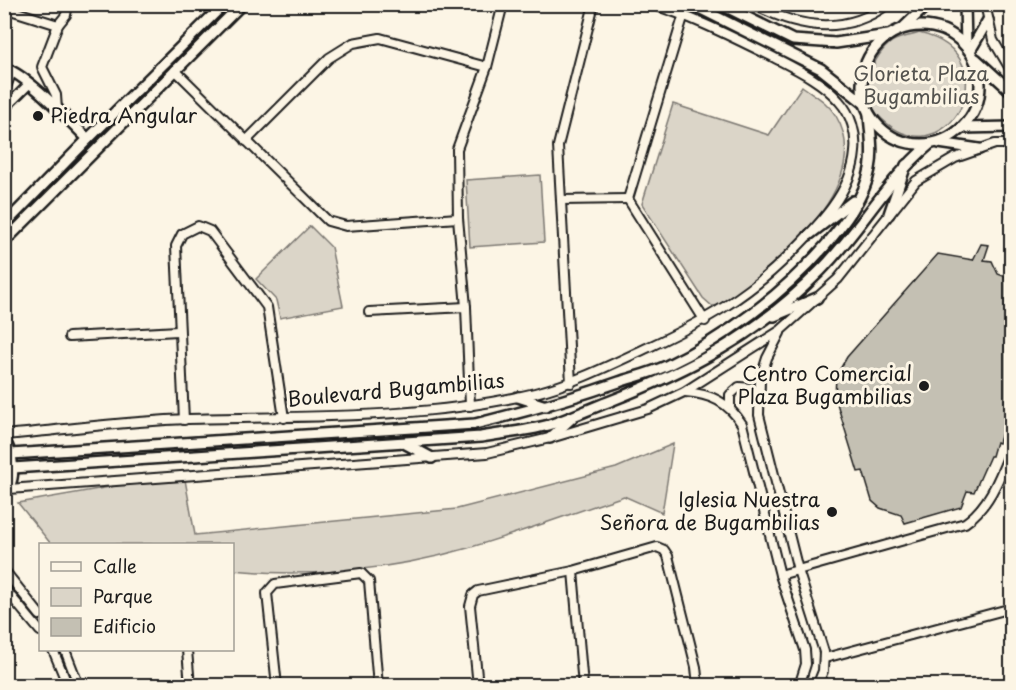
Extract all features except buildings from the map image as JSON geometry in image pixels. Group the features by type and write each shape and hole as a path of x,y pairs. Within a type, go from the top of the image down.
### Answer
{"street":[{"path":"57,110 56,95 42,67 58,25 66,15 68,4"},
{"path":"4,225 224,4"},
{"path":"470,406 466,307 458,218 457,149 487,67 503,4"},
{"path":"571,382 558,146 594,4"},
{"name":"Boulevard Bugambilias","path":"4,435 184,420 284,418 470,406 518,397 571,382 705,321 731,305 775,270 830,210 854,164 856,142 852,121 841,102 823,85 710,25 650,4"},
{"path":"691,4 821,69 864,103"},
{"path":"720,4 793,40 836,43 890,34 902,29 930,26 943,30 969,51 1011,92"},
{"path":"753,4 780,19 821,27 862,19 888,4"},
{"path":"902,29 928,4"},
{"path":"13,468 481,437 549,425 674,377 727,348 820,272 848,240 885,188 906,165 933,143 962,128 972,115 980,84 978,68 969,51 965,4"},
{"path":"986,4 993,40 1002,61 1011,72"},
{"path":"4,242 237,6"},
{"path":"4,8 58,25"},
{"path":"684,14 628,199 705,321"},
{"path":"969,51 988,20"},
{"path":"890,34 880,42 865,64 861,90 864,103 877,126 901,142 979,148"},
{"path":"246,141 329,58 353,44 380,38 487,67"},
{"path":"4,93 8,69 29,84 88,139"},
{"path":"175,70 323,217 339,225 458,218"},
{"path":"4,109 29,84"},
{"name":"Boulevard Bugambilias","path":"11,454 475,424 548,407 665,366 717,337 766,303 810,263 836,233 860,196 870,170 872,149 869,114"},
{"path":"962,128 1011,127"},
{"path":"4,440 11,454 13,468 7,490 487,453 648,410 684,392 781,330 844,272 916,181 935,168 979,148 996,144 1011,144"},
{"path":"889,214 906,165"},
{"path":"809,235 860,196"},
{"path":"561,200 628,199"},
{"path":"184,420 178,331 176,246 186,230 198,226 210,231 263,299 269,317 284,418"},
{"path":"764,320 818,298"},
{"path":"369,312 466,307"},
{"path":"781,330 767,358 758,399 759,415 798,570 825,658 817,686"},
{"path":"69,337 178,331"},
{"path":"730,408 730,395 739,387 752,388 758,399"},
{"path":"684,392 704,394 730,408 742,424 780,575 805,650 806,664 799,686"},
{"path":"518,397 548,407"},
{"path":"550,438 577,414"},
{"path":"404,443 432,458"},
{"path":"780,575 965,523 976,516 985,504 1008,463 1011,447"},
{"path":"478,686 470,606 473,595 484,588 573,571 654,548 664,550 668,556 696,668 698,686"},
{"path":"4,570 39,614"},
{"path":"573,571 583,686"},
{"path":"277,686 267,593 270,587 275,584 361,573 369,581 378,686"},
{"path":"4,588 39,630"},
{"path":"825,658 1011,608"},
{"path":"53,651 68,686"},
{"path":"65,651 79,686"},
{"path":"187,651 190,686"},
{"path":"1001,686 1011,682"}],"green space":[{"name":"Glorieta Plaza Bugambilias","path":"919,33 948,46 963,65 966,88 960,110 946,127 926,136 902,133 877,114 871,105 868,85 874,65 886,47 899,38"},
{"path":"802,86 825,103 836,116 844,138 845,159 839,181 814,222 781,257 740,293 726,302 712,306 703,298 642,204 673,104 769,135"},
{"path":"540,175 544,242 470,247 466,180"},
{"path":"310,226 331,247 343,306 280,318 276,300 256,279"},
{"path":"673,444 662,513 624,496 440,556 381,567 321,572 234,570 234,543 50,543 18,503 184,474 195,535 457,509 616,468"}],"place":[{"name":"Piedra Angular","path":"38,116"},
{"name":"Centro Comercial Plaza Bugambilias","path":"924,386"},
{"name":"Iglesia Nuestra Señora de Bugambilias","path":"832,512"}]}
